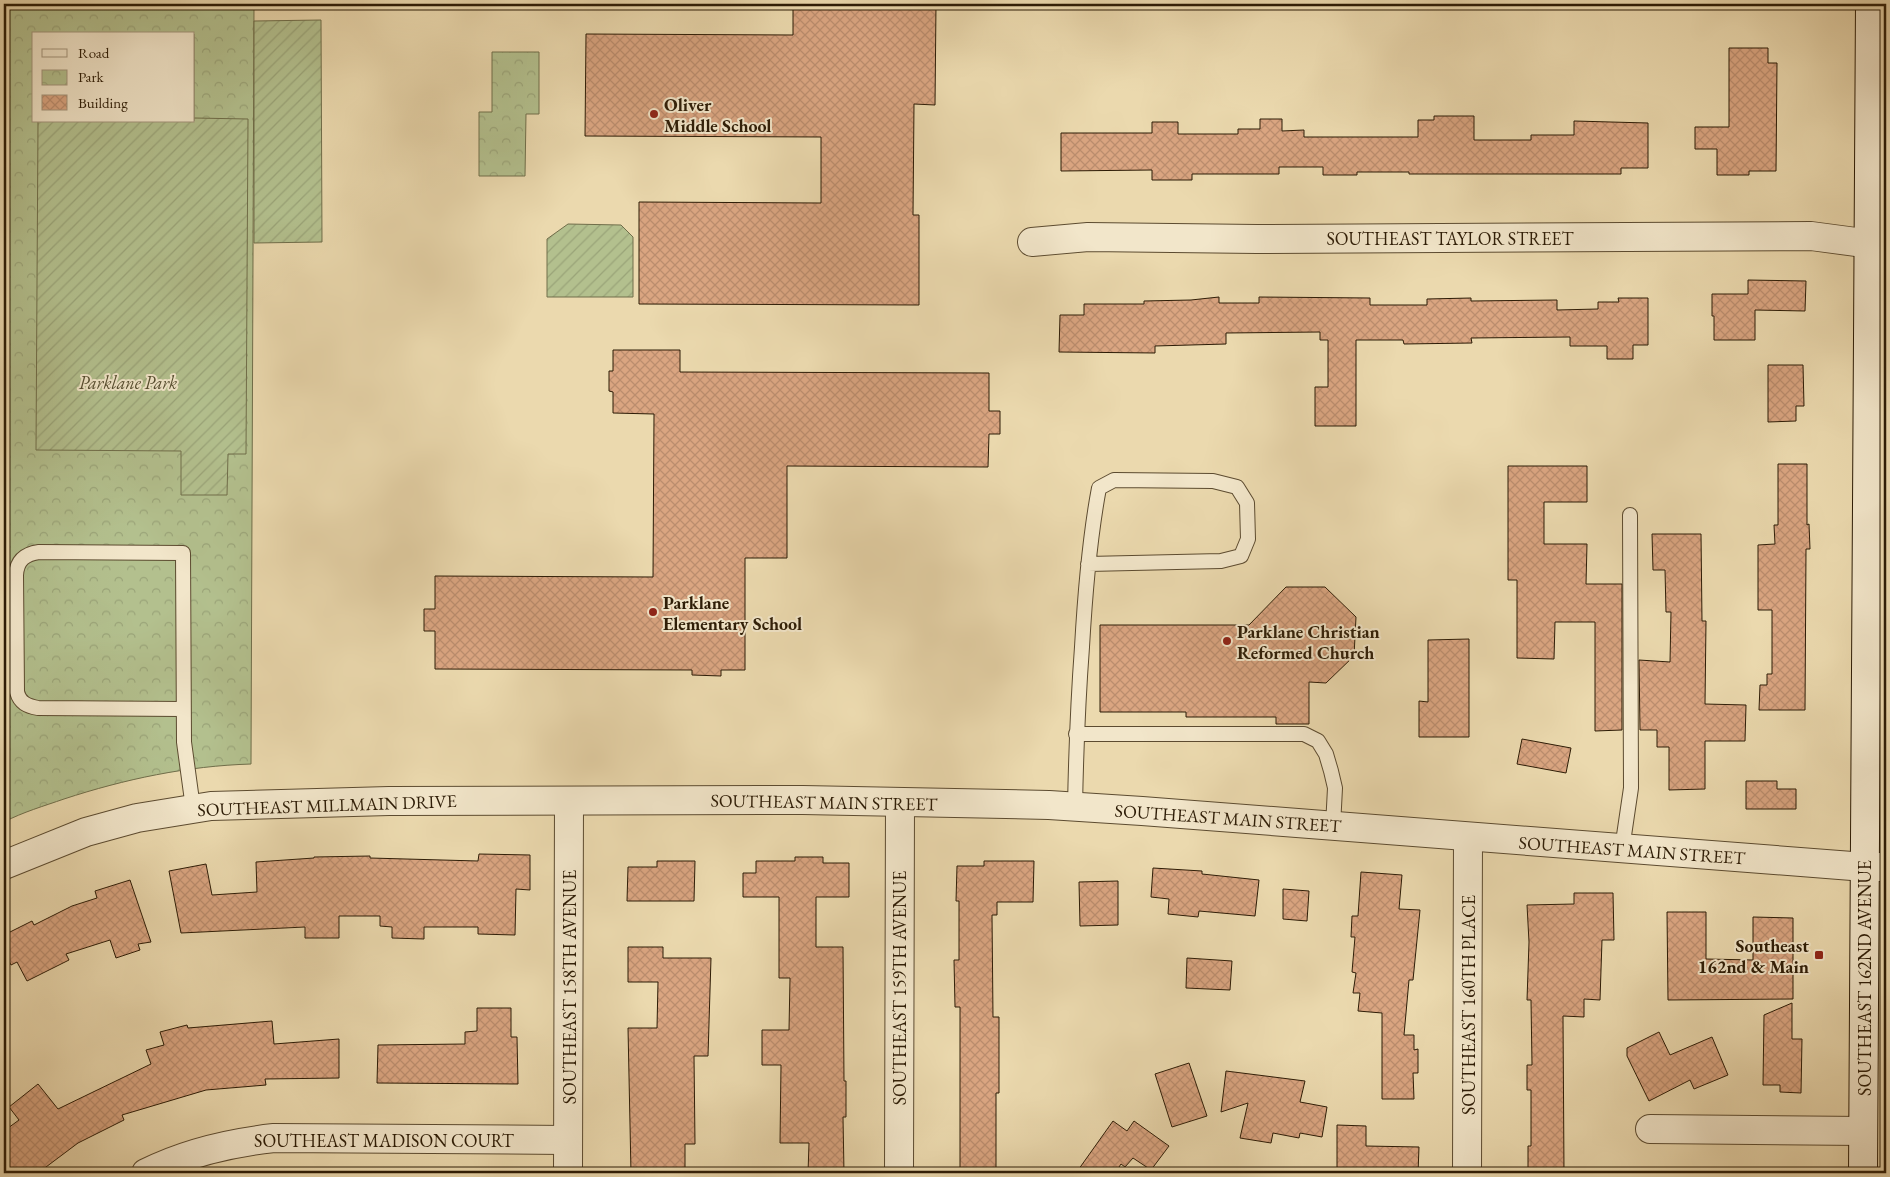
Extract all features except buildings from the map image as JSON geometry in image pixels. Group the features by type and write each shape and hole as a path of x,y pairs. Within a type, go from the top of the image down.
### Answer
{"street":[{"name":"SOUTHEAST 162ND AVENUE","path":"1863,1173 1863,1131 1876,867 1877,244 1870,4"},
{"name":"SOUTHEAST TAYLOR STREET","path":"1032,242 1098,237 1257,239 1812,236 1877,244"},
{"name":"SOUTHEAST MAIN STREET","path":"569,801 804,800 1076,807 1876,867"},
{"name":"SOUTHEAST MILLMAIN DRIVE","path":"4,865 86,832 137,818 193,808 254,804 569,801"},
{"name":"SOUTHEAST 158TH AVENUE","path":"568,1173 569,801"},
{"name":"SOUTHEAST 159TH AVENUE","path":"899,1173 900,803"},
{"name":"SOUTHEAST 160TH PLACE","path":"1467,1173 1468,837"},
{"path":"1650,1129 1863,1131"},
{"name":"SOUTHEAST MADISON COURT","path":"146,1173 184,1157 213,1148 243,1141 274,1138 568,1140"}],"lane":[{"path":"1076,807 1076,734 1088,564 1091,528 1099,488 1114,480 1213,481 1237,487 1247,503 1248,539 1241,556 1221,561 1088,564"},
{"path":"1622,849 1631,788 1630,515"},
{"path":"182,710 38,708 29,707 19,699 17,692 16,575 21,559 29,554 39,552 183,553 182,710 184,742 193,808"},
{"path":"1076,734 1304,734 1318,740 1326,754 1332,771 1335,788 1333,826"}],"green space":[{"name":"Parklane Park","path":"4,4 254,4 251,764 227,765 156,775 110,785 26,812 4,822"},
{"path":"321,20 322,242 254,243 254,21"},
{"path":"492,52 539,52 539,114 526,114 525,176 479,176 479,112 492,112"},
{"path":"195,118 248,119 246,454 228,454 227,495 181,495 181,451 36,450 38,122 195,122"},
{"path":"568,224 621,225 633,237 633,297 547,297 547,239"}],"place":[{"name":"Oliver Middle School","path":"654,114"},
{"name":"Parklane Elementary School","path":"653,612"},
{"name":"Parklane Christian Reformed Church","path":"1227,641"},
{"name":"Southeast 162nd & Main","path":"1819,955"}]}
